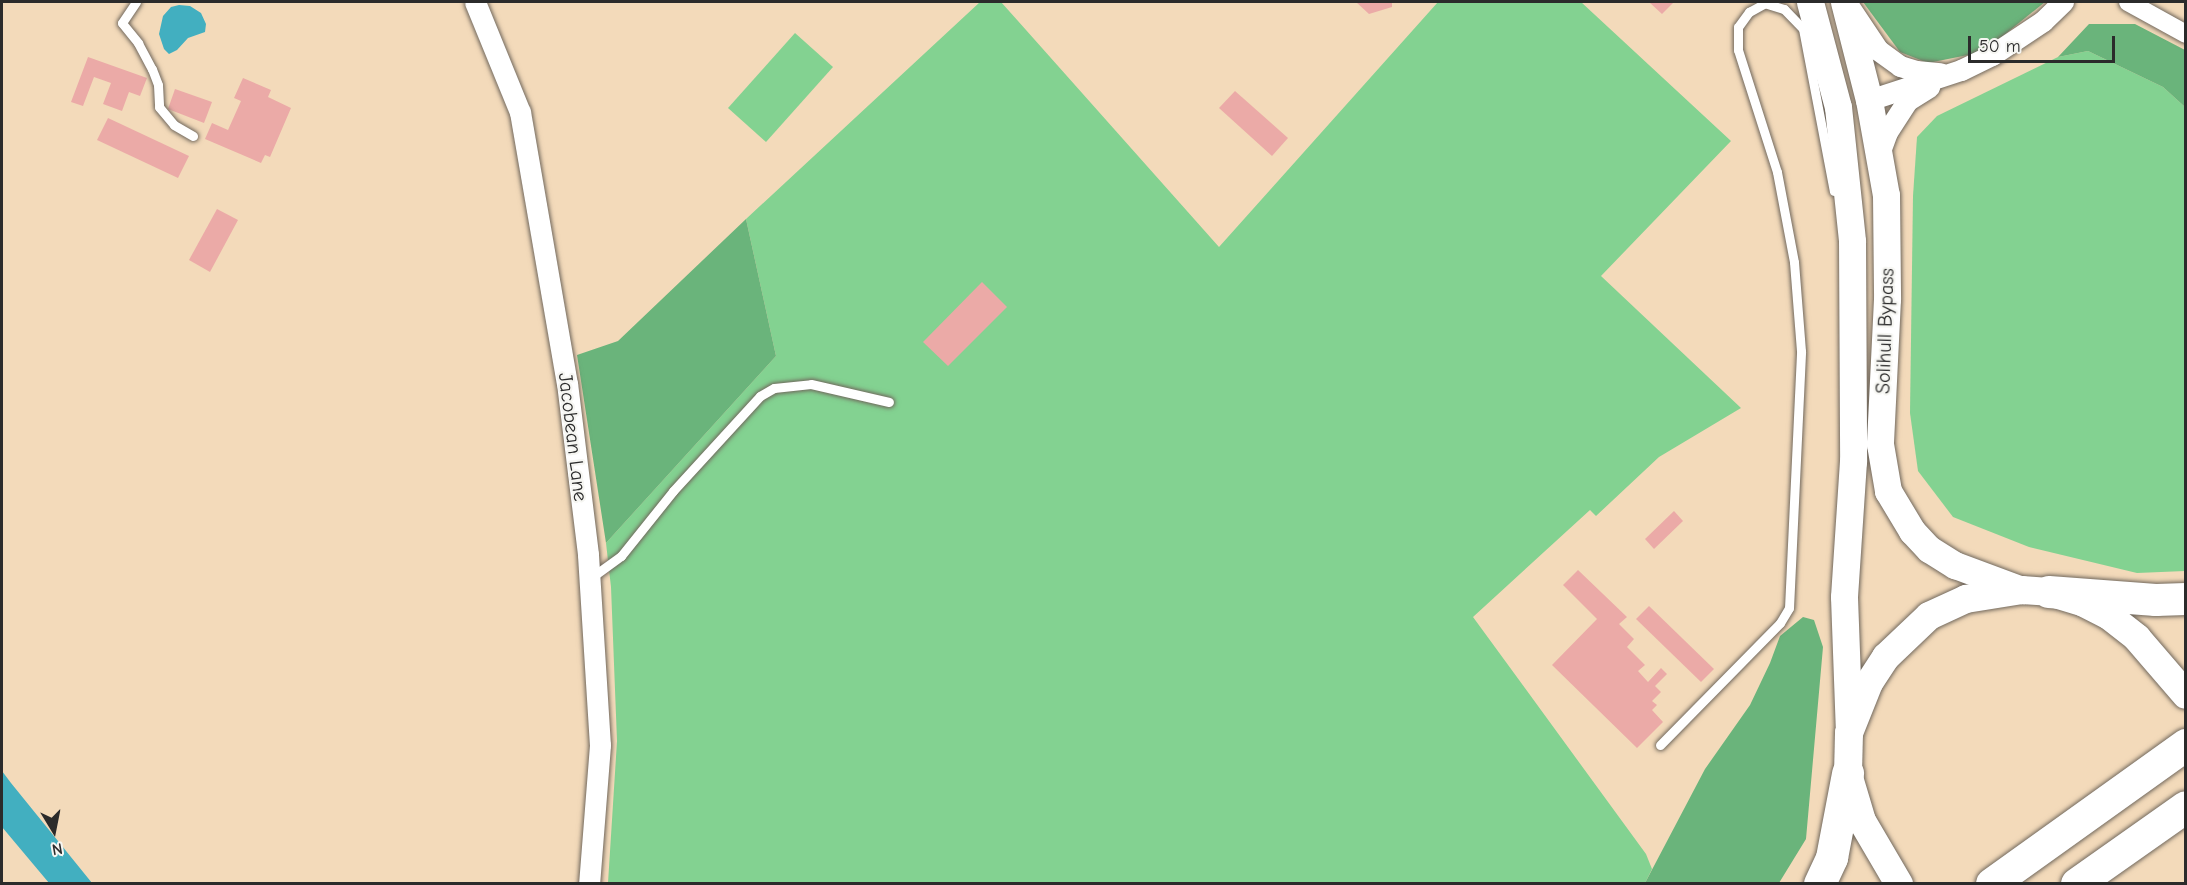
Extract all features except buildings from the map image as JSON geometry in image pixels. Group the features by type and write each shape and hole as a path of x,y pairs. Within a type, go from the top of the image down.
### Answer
{"highway":[{"path":"2035,591 2084,603 2108,615 2137,638 2185,695"},
{"path":"1820,884 1832,858 1848,774 1849,733 1869,683 1886,657 1929,616 1966,599 2035,591 2156,600 2186,599"},
{"path":"1992,884 2186,745"},
{"path":"1848,774 1862,821 1893,874"},
{"path":"2077,884 2186,807"}],"main road":[{"path":"1810,2 1838,107 1852,241 1853,327"},
{"name":"Solihull Bypass","path":"1845,2 1869,100 1886,195 1888,237 1880,444 1888,491 1912,531 1929,549 1955,565 2035,591"},
{"path":"1853,327 1865,277 1864,173 1856,125 1858,113 1869,100"},
{"name":"Solihull Bypass","path":"1849,733 1844,597 1853,461 1853,327"}],"street":[{"name":"Jacobean Lane","path":"475,2 522,119 567,383 590,579 600,745 589,884"},
{"path":"1845,2 1878,50 1900,66 1916,71 1949,73"},
{"path":"1869,100 1949,73 1992,55 2043,21 2063,2"},
{"path":"2128,2 2186,34"},
{"path":"1879,154 1887,132 1908,100 1949,73"}],"lane":[{"path":"136,2 122,23 138,43 152,69 158,85 159,107 174,125 193,136"},
{"path":"1660,745 1780,623 1789,608 1801,351 1794,262 1777,172 1738,50 1738,27 1749,12 1765,2 1784,9 1803,29 1836,202 1852,241"},
{"path":"590,579 621,556 673,491 760,396 774,388 811,384 890,402"}],"green space":[{"path":"980,2 1001,2 1219,247 1438,2 1581,2 1731,141 1601,276 1741,408 1659,457 1596,516 1590,510 1473,617 1646,854 1652,869 1645,883 608,883 617,741 611,587 606,543 776,356 746,219"},
{"path":"1863,2 2045,2 1983,52 1928,63 1900,52"},
{"path":"2089,24 2135,24 2185,50 2185,107 2163,87 2088,51 2058,57"},
{"path":"795,33 833,67 766,142 728,108"},
{"path":"2088,51 2163,87 2185,107 2185,571 2137,573 2029,547 1953,517 1918,471 1910,413 1913,196 1917,137 1937,116 2058,57"},
{"path":"746,219 776,356 606,543 577,355 618,341"},
{"path":"1803,617 1814,620 1823,647 1806,839 1779,883 1645,883 1705,769 1750,705 1780,636"}],"water":[{"path":"190,6 201,13 206,24 205,32 188,38 177,50 169,54 164,49 159,34 163,16 171,7"},
{"path":"2,771 92,883 49,883 2,827"}]}
